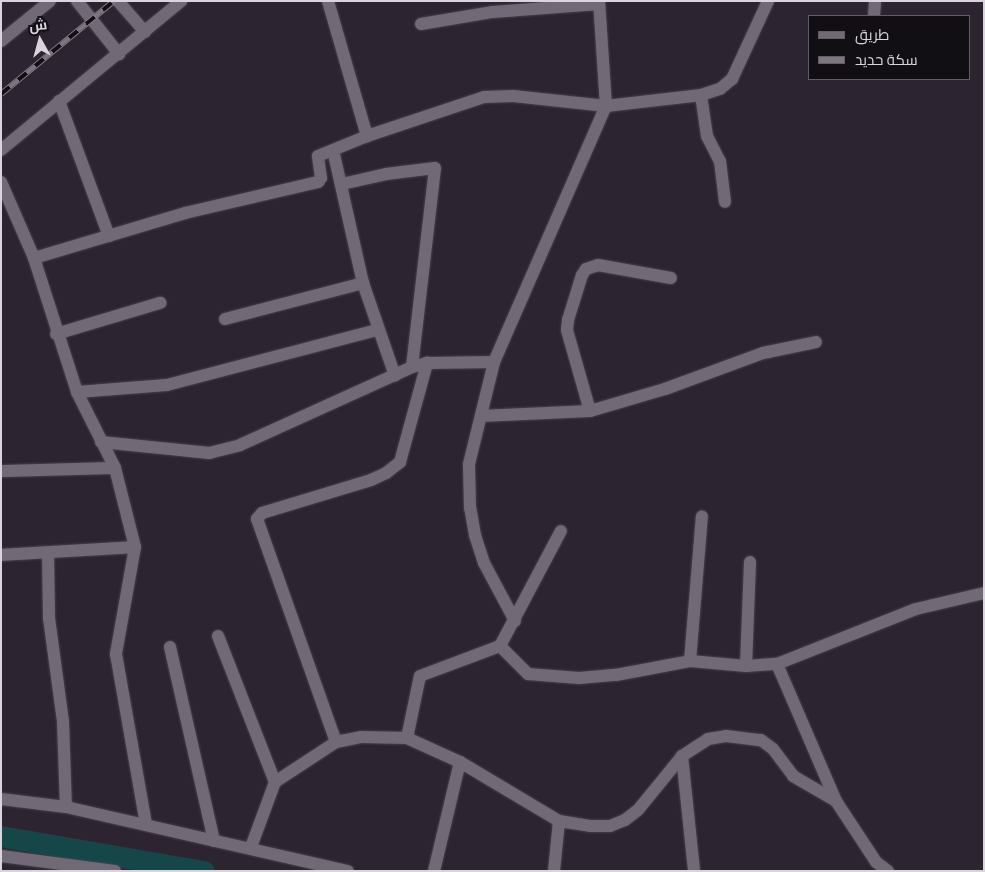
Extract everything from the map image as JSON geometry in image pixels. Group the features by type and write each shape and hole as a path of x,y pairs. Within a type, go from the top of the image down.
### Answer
{"street":[{"path":"1,41 50,1"},
{"path":"77,1 119,54"},
{"path":"118,1 144,32"},
{"path":"1,150 181,1"},
{"path":"328,1 367,136"},
{"path":"34,258 185,213 318,182 321,178 316,158 367,136 491,97 606,106 702,95 720,89 732,78 768,1"},
{"path":"874,15 875,1"},
{"path":"421,24 493,12 599,2 606,106 494,362 469,464 470,508 484,563 515,621"},
{"path":"702,95 707,136 720,161 725,202"},
{"path":"60,102 109,236"},
{"path":"333,150 363,283 377,330 394,376"},
{"path":"342,184 435,168 412,367"},
{"path":"1,182 34,258 56,334 77,392 115,468 135,548 116,654 146,824"},
{"path":"590,410 567,330 568,320 582,275 591,266 598,265 671,278"},
{"path":"225,319 363,283"},
{"path":"56,334 160,304"},
{"path":"77,392 167,385 377,330"},
{"path":"481,416 590,410 665,389 763,353 816,342"},
{"path":"101,442 209,453 240,444 412,367 427,363 494,362"},
{"path":"336,742 258,519 262,513 371,480 386,473 400,462 427,363"},
{"path":"1,471 115,468"},
{"path":"690,661 702,516"},
{"path":"408,738 420,676 500,646 562,531"},
{"path":"1,555 135,548"},
{"path":"48,553 49,618 63,722 66,808"},
{"path":"746,666 750,562"},
{"path":"500,646 528,674 579,678 616,675 690,661 746,666 777,664 916,609 984,593"},
{"path":"218,636 275,782"},
{"path":"170,647 214,841"},
{"path":"777,664 836,801 876,862 888,871"},
{"path":"251,847 275,782 336,742 361,737 408,738 460,762 558,820 610,826 625,820 638,810 682,756 708,739 743,735 761,740 773,749 793,776 836,801"},
{"path":"682,756 694,871"},
{"path":"434,871 460,762"},
{"path":"1,798 66,808 146,824 348,871"},
{"path":"554,871 558,820"},
{"path":"1,856 115,871"}],"waterway":[{"path":"1,836 204,871"}],"railway":[{"path":"1,94 114,1"}]}
